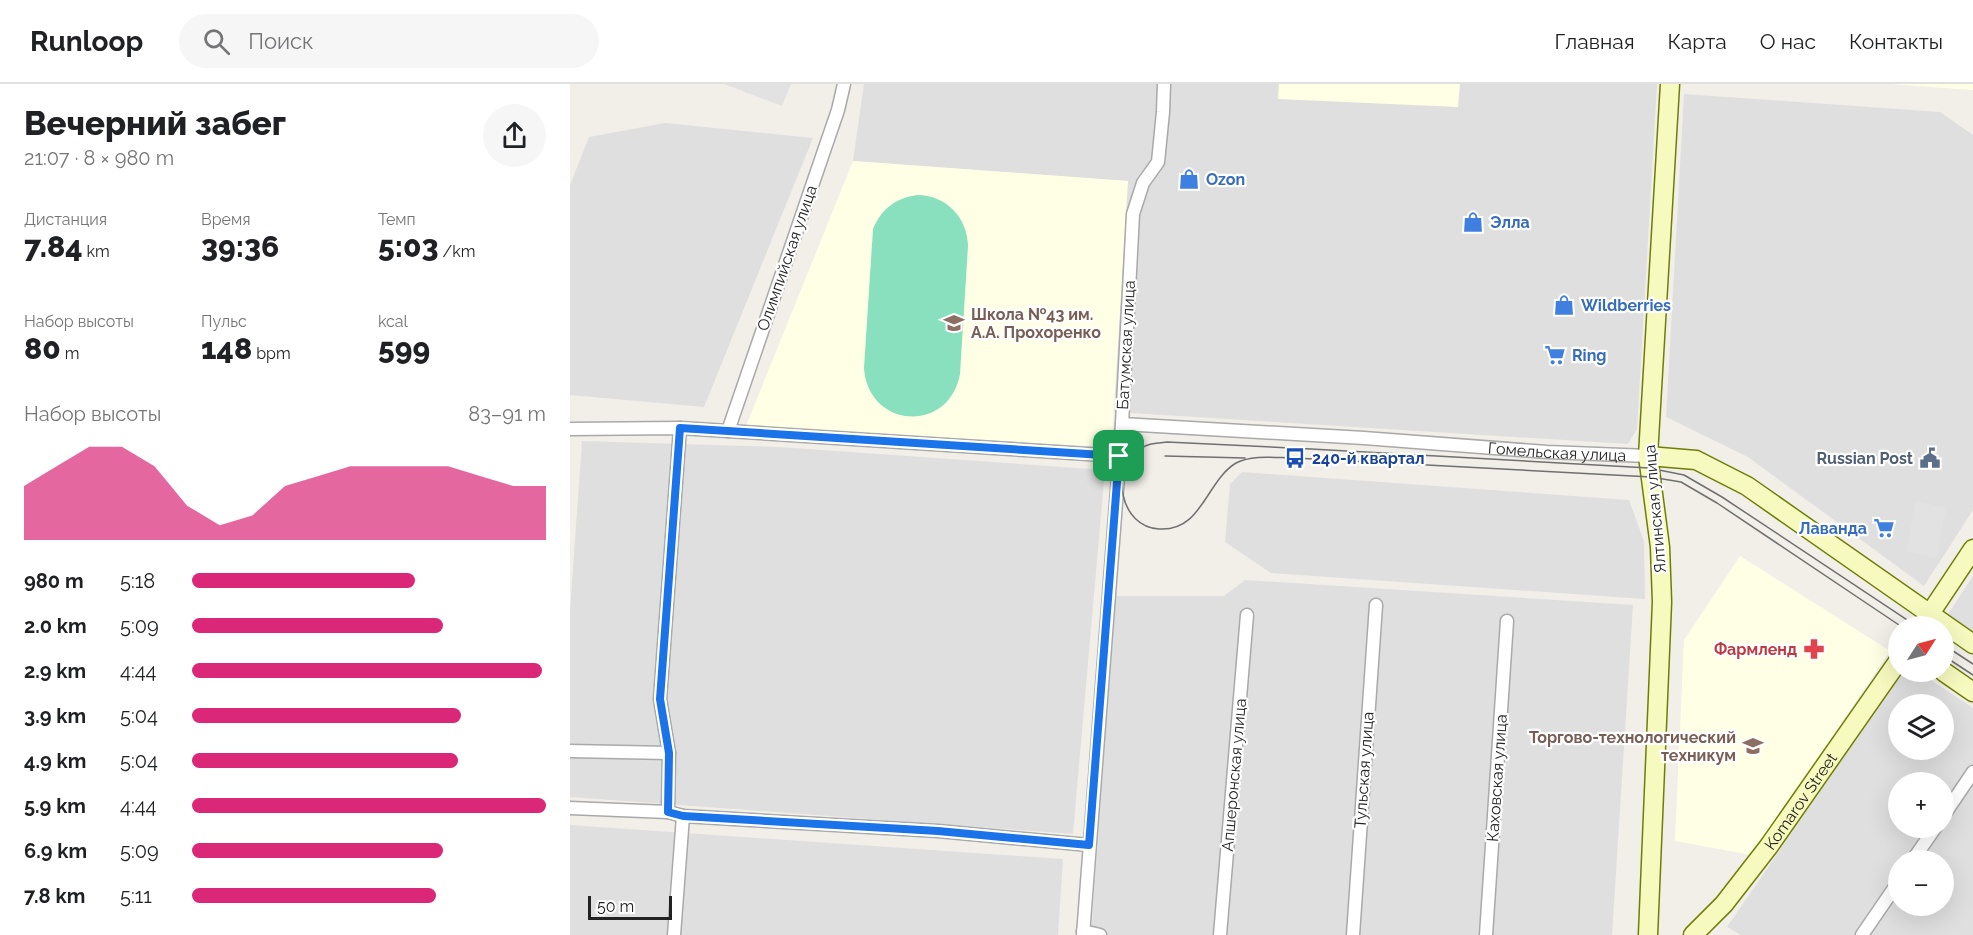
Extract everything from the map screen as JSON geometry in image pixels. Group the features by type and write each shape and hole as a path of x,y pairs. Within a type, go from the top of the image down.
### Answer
{"main road":[{"name":"Ялтинская улица","path":"1648,935 1662,602 1660,547 1648,456 1670,84"},
{"name":"Гомельская улица","path":"1648,456 1696,460 1747,486 1918,616"},
{"path":"1928,616 1973,549"},
{"name":"Гомельская улица","path":"1954,635 1973,644"},
{"name":"Komarov Street","path":"1693,935 1725,904 1769,846 1888,676"},
{"path":"1954,679 1973,692"}],"street":[{"name":"Олимпийская улица","path":"728,431 838,110 844,84"},
{"name":"Батумская улица","path":"1083,933 1122,424 1133,214 1143,183 1158,162 1164,84"},
{"name":"Гомельская улица","path":"1122,424 1364,438 1547,452 1648,456"},
{"path":"668,812 669,753 660,699 680,428"},
{"path":"570,429 680,428 1119,456"},
{"name":"Тульская улица","path":"1353,935 1376,605"},
{"name":"Апшеронская улица","path":"1220,935 1247,615"},
{"name":"Каховская улица","path":"1486,935 1507,621"},
{"path":"570,751 669,753"},
{"path":"1954,800 1973,772"},
{"path":"570,808 668,812 683,816 938,831 1089,845"},
{"path":"674,935 683,816"},
{"path":"1862,935 1888,897"},
{"path":"1083,933 1100,935"}],"shaded area":[{"path":"724,84 791,84 782,106"},
{"path":"864,84 1657,84 1637,429 1628,444 1114,412 1127,181 853,161"},
{"path":"1279,84 1460,84 1458,107 1278,99"},
{"path":"1890,84 1973,84 1973,90"},
{"path":"1684,94 1940,112 1973,135 1973,510 1924,586 1748,457 1666,417"},
{"path":"665,123 813,138 704,407 570,395 570,185 589,137"},
{"name":"Школа №43 им. А.А. Прохоренко","path":"853,161 1128,181 1112,440 1106,447 746,426"},
{"path":"582,441 779,447 1105,470 1073,834 570,797 570,611"},
{"path":"1242,472 1629,500 1644,541 1645,599 1271,573 1225,542 1230,484"},
{"path":"1915,502 1946,507 1937,558 1907,552"},
{"name":"Торгово-технологический техникум","path":"1740,556 1888,650 1888,654 1752,855 1675,841 1684,640"},
{"path":"1973,576 1973,631 1948,614"},
{"path":"1245,580 1633,605 1612,935 1091,935 1116,596 1224,596"},
{"path":"1895,682 1934,682 1952,694 1888,694 1888,760 1954,760 1954,695 1973,708 1973,935 1741,935 1727,927"},
{"path":"570,825 1063,859 1058,935 570,935"}],"green space":[{"path":"917,195 937,199 946,203 953,210 964,226 968,246 960,374 953,393 941,407 926,415 909,416 893,413 879,403 869,388 864,368 873,229 880,216 890,206 902,199"}],"tram line":[{"path":"1888,618 1717,503 1681,482 1651,477 1257,457 1236,463 1226,471 1194,514 1185,522 1173,528 1159,529 1146,526 1135,518 1128,508 1123,496 1124,470 1130,458 1143,447 1167,442 1649,468 1684,475 1722,497 1901,616"},
{"path":"1165,456 1245,458"},
{"path":"1954,652 1973,664"},
{"path":"1954,663 1973,675"}],"place":[{"name":"Ozon","path":"1189,179"},
{"name":"Элла","path":"1473,222"},
{"name":"Wildberries","path":"1564,305"},
{"name":"Школа №43 им. А.А. Прохоренко","path":"954,323"},
{"name":"Ring","path":"1555,355"},
{"name":"240-й квартал","path":"1295,458"},
{"name":"Russian Post","path":"1930,458"},
{"name":"Лаванда","path":"1884,528"},
{"name":"Фармленд","path":"1814,649"},
{"name":"Торгово-технологический техникум","path":"1753,746"}],"route":[{"path":"680,428 1119,456 1089,845 938,831 683,816 668,812 669,753 660,699 680,428"}]}
